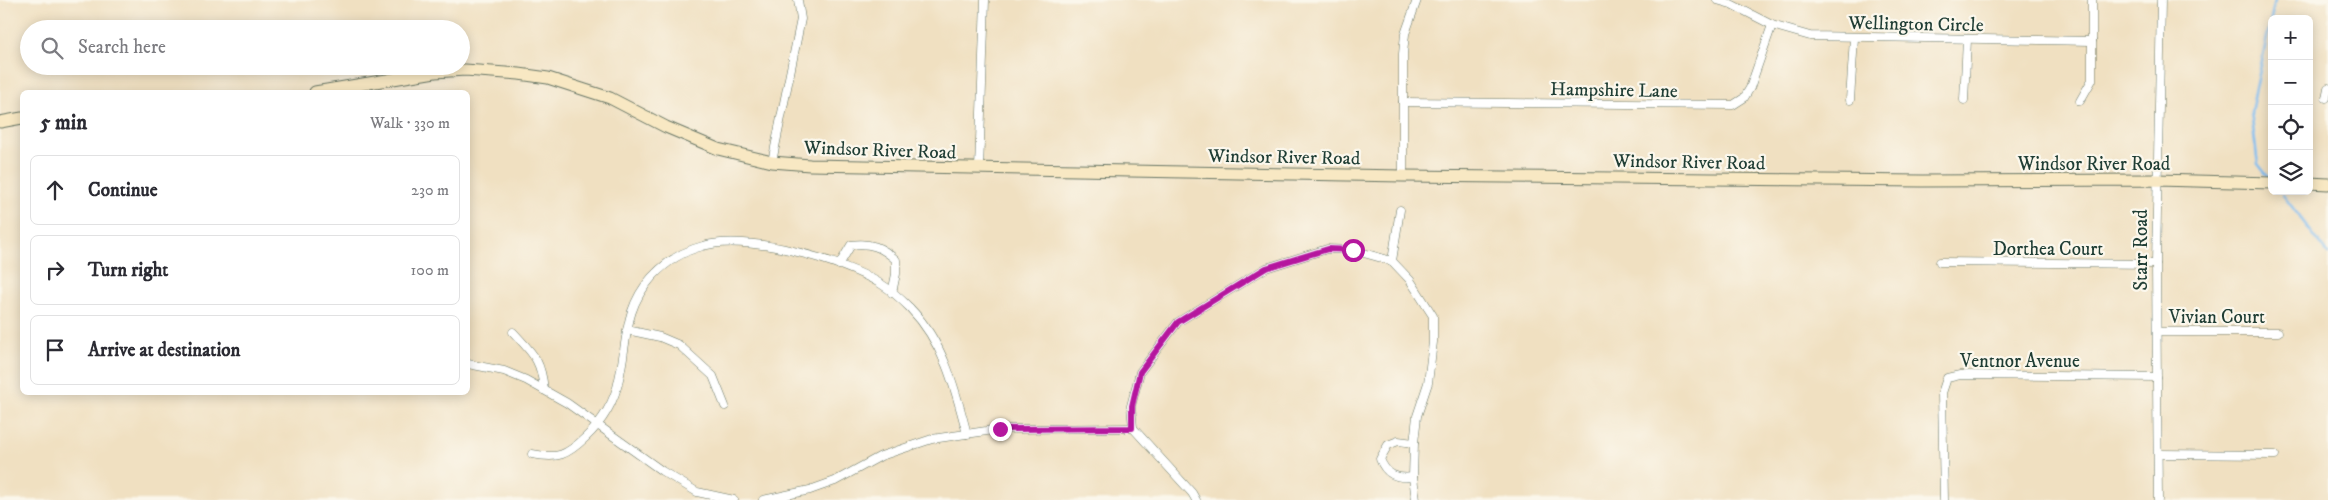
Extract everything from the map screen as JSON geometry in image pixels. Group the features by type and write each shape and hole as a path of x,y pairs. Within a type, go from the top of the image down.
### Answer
{"main road":[{"name":"Windsor River Road","path":"470,70 548,78 610,98 691,139 718,149 772,162 810,165 1404,176 1922,181 2157,180 2268,183"},
{"name":"Windsor River Road","path":"327,90 417,75"},
{"path":"0,122 20,118"},
{"path":"2313,184 2328,184"}],"street":[{"path":"772,162 801,19 798,0"},
{"path":"979,169 985,0"},
{"path":"1404,176 1402,54 1404,34 1417,0"},
{"name":"Wellington Circle","path":"1717,0 1732,4 1772,25 1810,36 2092,41"},
{"path":"2080,101 2092,80 2092,0"},
{"name":"Starr Road","path":"2158,500 2156,264 2161,0"},
{"name":"Hampshire Lane","path":"1404,102 1732,106 1744,98 1750,88 1772,25"},
{"path":"1850,100 1854,38"},
{"path":"1964,100 1968,40"},
{"path":"2326,98 2328,88"},
{"path":"1392,261 1400,210"},
{"path":"532,454 550,457 563,455 574,449 598,425 615,395 627,330 636,297 653,276 676,257 704,245 734,242 756,244 821,258 881,284 892,293 911,309 940,348 952,376 967,434"},
{"path":"839,265 851,245 864,243 876,246 896,260 896,274 892,293"},
{"path":"1196,500 1192,493 1132,428 1132,406 1140,372 1178,322 1266,268 1328,249 1353,250 1392,261 1410,280 1432,316 1433,342 1428,383 1417,416 1414,442 1413,477 1416,500"},
{"name":"Dorthea Court","path":"1940,262 2156,264"},
{"path":"627,330 660,337 679,345 713,376 725,406"},
{"path":"513,332 538,361 542,369 544,390"},
{"name":"Vivian Court","path":"2156,332 2278,332"},
{"path":"470,364 504,371 567,403 662,471 702,497 734,500"},
{"name":"Ventnor Avenue","path":"1944,500 1942,393 1947,378 1960,375 2157,377"},
{"path":"763,500 813,489 835,481 881,456 932,438 1000,429 1132,428"},
{"path":"1413,477 1403,478 1390,475 1383,468 1380,459 1388,445 1398,441 1414,442"},
{"path":"2158,454 2275,455"}],"waterway":[{"path":"2268,176 2258,164 2251,112 2275,0"},
{"path":"2283,195 2328,254"}],"route":[{"path":"1000,429 1132,428 1132,406 1140,372 1178,322 1266,268 1328,249 1353,250"}]}
